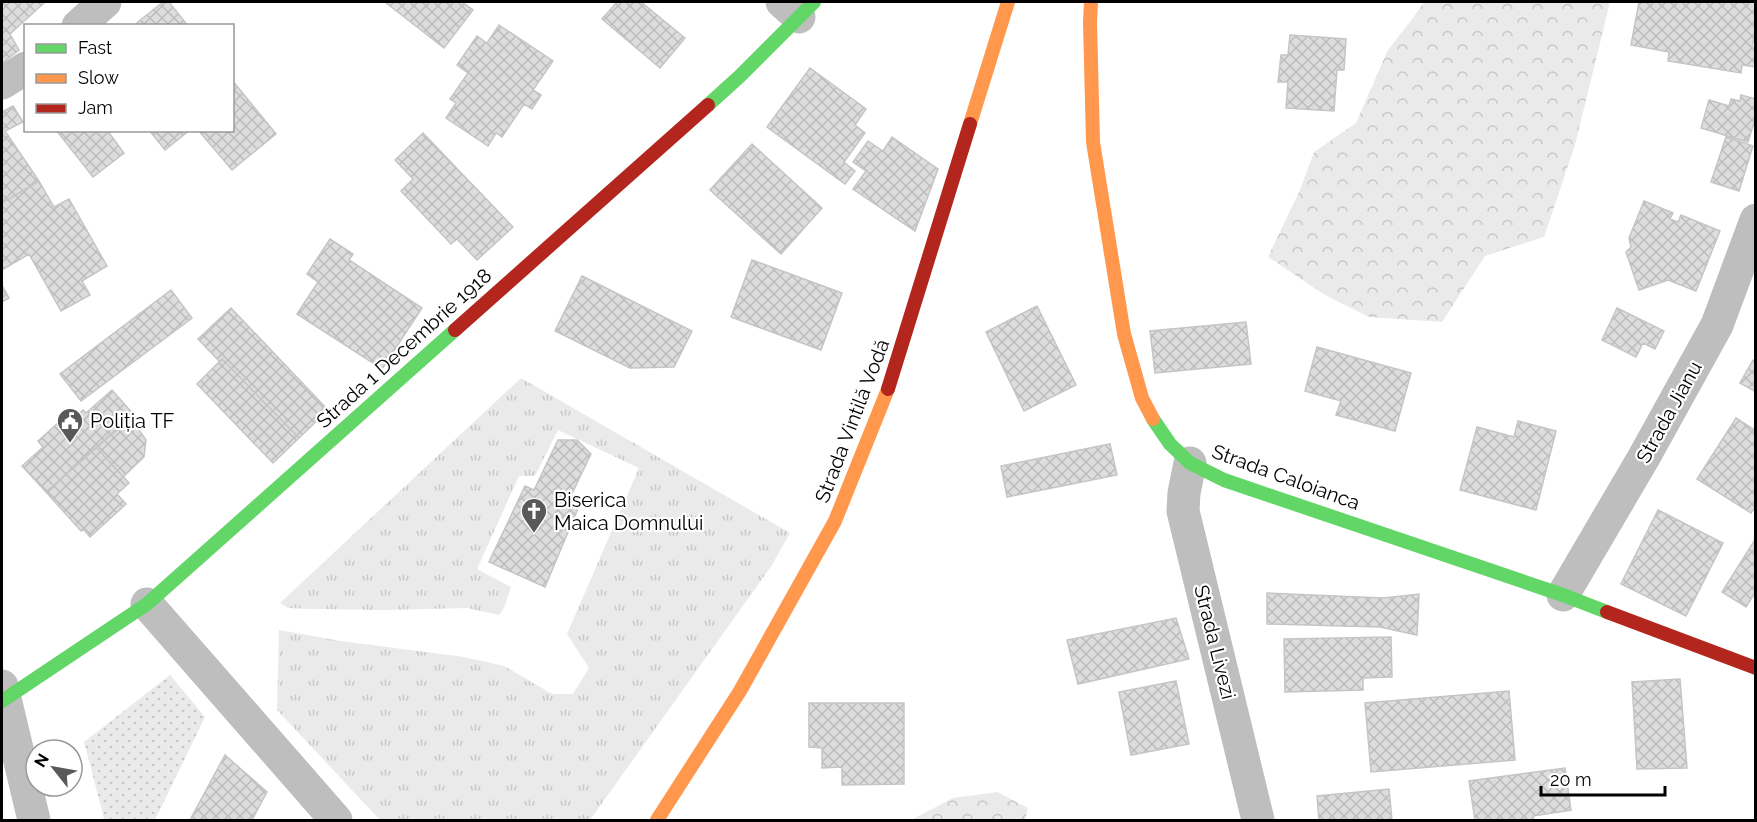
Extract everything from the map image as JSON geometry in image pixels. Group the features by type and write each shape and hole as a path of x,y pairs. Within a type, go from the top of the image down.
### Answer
{"street":[{"path":"80,24 105,2"},
{"name":"Strada Vintilă Vodă","path":"657,820 740,691 835,521 891,382 1008,2"},
{"name":"Strada Caloianca","path":"1091,2 1093,142 1124,334 1142,398 1170,444 1190,463 1224,480 1563,595 1755,668"},
{"name":"Strada 1 Decembrie 1918","path":"2,695 147,604 740,76 798,7"},
{"path":"2,83 24,69"},
{"name":"Strada Jianu","path":"1563,595 1644,457 1717,325 1755,220"},
{"name":"Strada Livezi","path":"1190,463 1183,511 1258,820"},
{"path":"147,604 336,820"},
{"path":"2,695 34,820"}],"green space":[{"path":"1424,2 1610,2 1575,145 1544,237 1485,256 1442,322 1369,317 1325,295 1268,257 1300,190 1314,152 1356,123 1388,50"},
{"path":"521,378 790,533 772,565 590,820 380,820 277,710 279,630 341,641 464,657 504,666 552,694 573,694 589,668 567,634 639,468 558,430 535,476 519,476 477,569 511,587 504,608 499,615 467,608 312,609 288,608 280,603"},
{"path":"170,675 205,717 155,820 98,820 104,818 84,742"},
{"path":"997,792 1028,808 1025,820 911,820 953,798"}],"building":[{"path":"2,2 44,3 10,34 19,50 2,63"},
{"path":"163,2 169,2 186,24 136,24"},
{"path":"385,2 462,2 473,10 444,48"},
{"path":"617,2 641,2 685,38 660,68 602,19"},
{"path":"1639,2 1756,2 1756,28 1752,47 1756,48 1756,67 1742,65 1741,73 1668,61 1669,52 1631,45"},
{"path":"499,25 553,61 533,90 541,95 532,109 524,104 502,137 496,133 488,146 446,118 456,103 450,99 468,73 457,65 477,36 487,43"},
{"path":"1290,35 1346,39 1344,70 1337,70 1334,111 1286,108 1288,82 1278,82 1281,55 1288,55"},
{"path":"810,68 866,109 855,125 865,133 844,162 855,171 845,184 767,127"},
{"path":"234,82 276,134 232,170 200,132 234,132"},
{"path":"1741,95 1756,99 1756,116 1748,142 1701,128 1709,100 1729,106 1731,99 1740,101"},
{"path":"13,106 23,122 5,131 39,181 2,203 2,112"},
{"path":"58,132 108,132 124,153 93,177"},
{"path":"151,132 188,132 165,150"},
{"path":"423,133 513,227 477,260 457,239 451,244 401,191 413,179 395,160"},
{"path":"892,137 938,169 915,231 853,189 866,171 853,162 868,141 883,151"},
{"path":"1726,137 1753,146 1739,191 1711,182"},
{"path":"752,144 822,208 781,254 710,190"},
{"path":"39,181 54,207 69,199 107,266 82,281 90,295 61,311 29,254 2,270 2,203"},
{"path":"1644,201 1673,213 1670,219 1678,222 1681,215 1720,231 1696,291 1668,280 1639,290 1626,252 1631,247 1629,238"},
{"path":"330,239 353,254 349,260 422,308 382,369 297,314 318,282 307,274"},
{"path":"752,260 842,293 821,350 731,317"},
{"path":"582,276 692,331 674,367 630,368 555,331"},
{"path":"2,285 9,298 2,302"},
{"path":"171,290 192,318 81,401 60,374"},
{"path":"1037,306 1076,385 1024,411 986,332"},
{"path":"231,308 328,410 299,438 222,359 220,362 198,339"},
{"path":"1617,308 1664,331 1655,349 1643,343 1636,357 1602,340"},
{"path":"1246,322 1251,364 1155,373 1150,331"},
{"path":"1317,347 1411,373 1395,431 1336,415 1341,401 1305,391"},
{"path":"222,359 299,438 273,463 197,384"},
{"path":"1753,360 1756,362 1756,392 1740,383"},
{"name":"Poliția TF","path":"112,390 134,415 46,492 22,466 43,447 38,441 59,422 64,428 83,410 86,413"},
{"path":"130,417 146,440 144,457 123,477 96,447"},
{"path":"1736,418 1756,431 1756,506 1751,513 1697,479"},
{"path":"1518,421 1556,431 1536,510 1460,490 1477,427 1514,437"},
{"name":"Biserica Maica Domnului","path":"558,440 577,440 591,454 569,500 579,506 545,587 489,562 525,486 534,490"},
{"path":"1110,444 1117,475 1007,497 1001,466"},
{"path":"96,447 129,483 117,494 126,504 90,537 84,530 81,531 46,492"},
{"path":"1658,510 1723,543 1686,616 1621,584"},
{"path":"1756,538 1756,591 1746,607 1722,592"},
{"path":"1267,593 1383,598 1419,594 1417,635 1380,627 1267,624"},
{"path":"1176,618 1189,659 1078,684 1067,640"},
{"path":"1391,637 1392,677 1363,678 1363,690 1285,692 1284,639"},
{"path":"1680,679 1687,768 1637,769 1632,682"},
{"path":"1176,681 1189,744 1131,755 1119,692"},
{"path":"1509,691 1515,760 1371,772 1365,703"},
{"path":"809,703 904,703 904,784 842,785 842,767 822,768 822,748 809,747"},
{"path":"225,755 267,792 252,820 190,820"},
{"path":"1565,768 1571,810 1533,816 1534,820 1475,820 1469,781"},
{"path":"1389,789 1392,820 1319,820 1317,796"}],"traffic: fast":[{"path":"708,105 814,2"},
{"path":"2,701 147,604 455,330"},
{"path":"1153,419 1170,444 1190,463 1224,480 1607,612"}],"traffic: slow":[{"path":"970,124 1008,2"},
{"path":"1091,2 1093,142 1124,334 1142,398 1153,419"},
{"path":"657,820 740,691 835,521 888,389"}],"traffic: jam":[{"path":"455,330 708,105"},
{"path":"888,389 970,124"},
{"path":"1607,612 1756,668"}],"place":[{"name":"Poliția TF","path":"70,444"},
{"name":"Biserica Maica Domnului","path":"534,534"}]}
